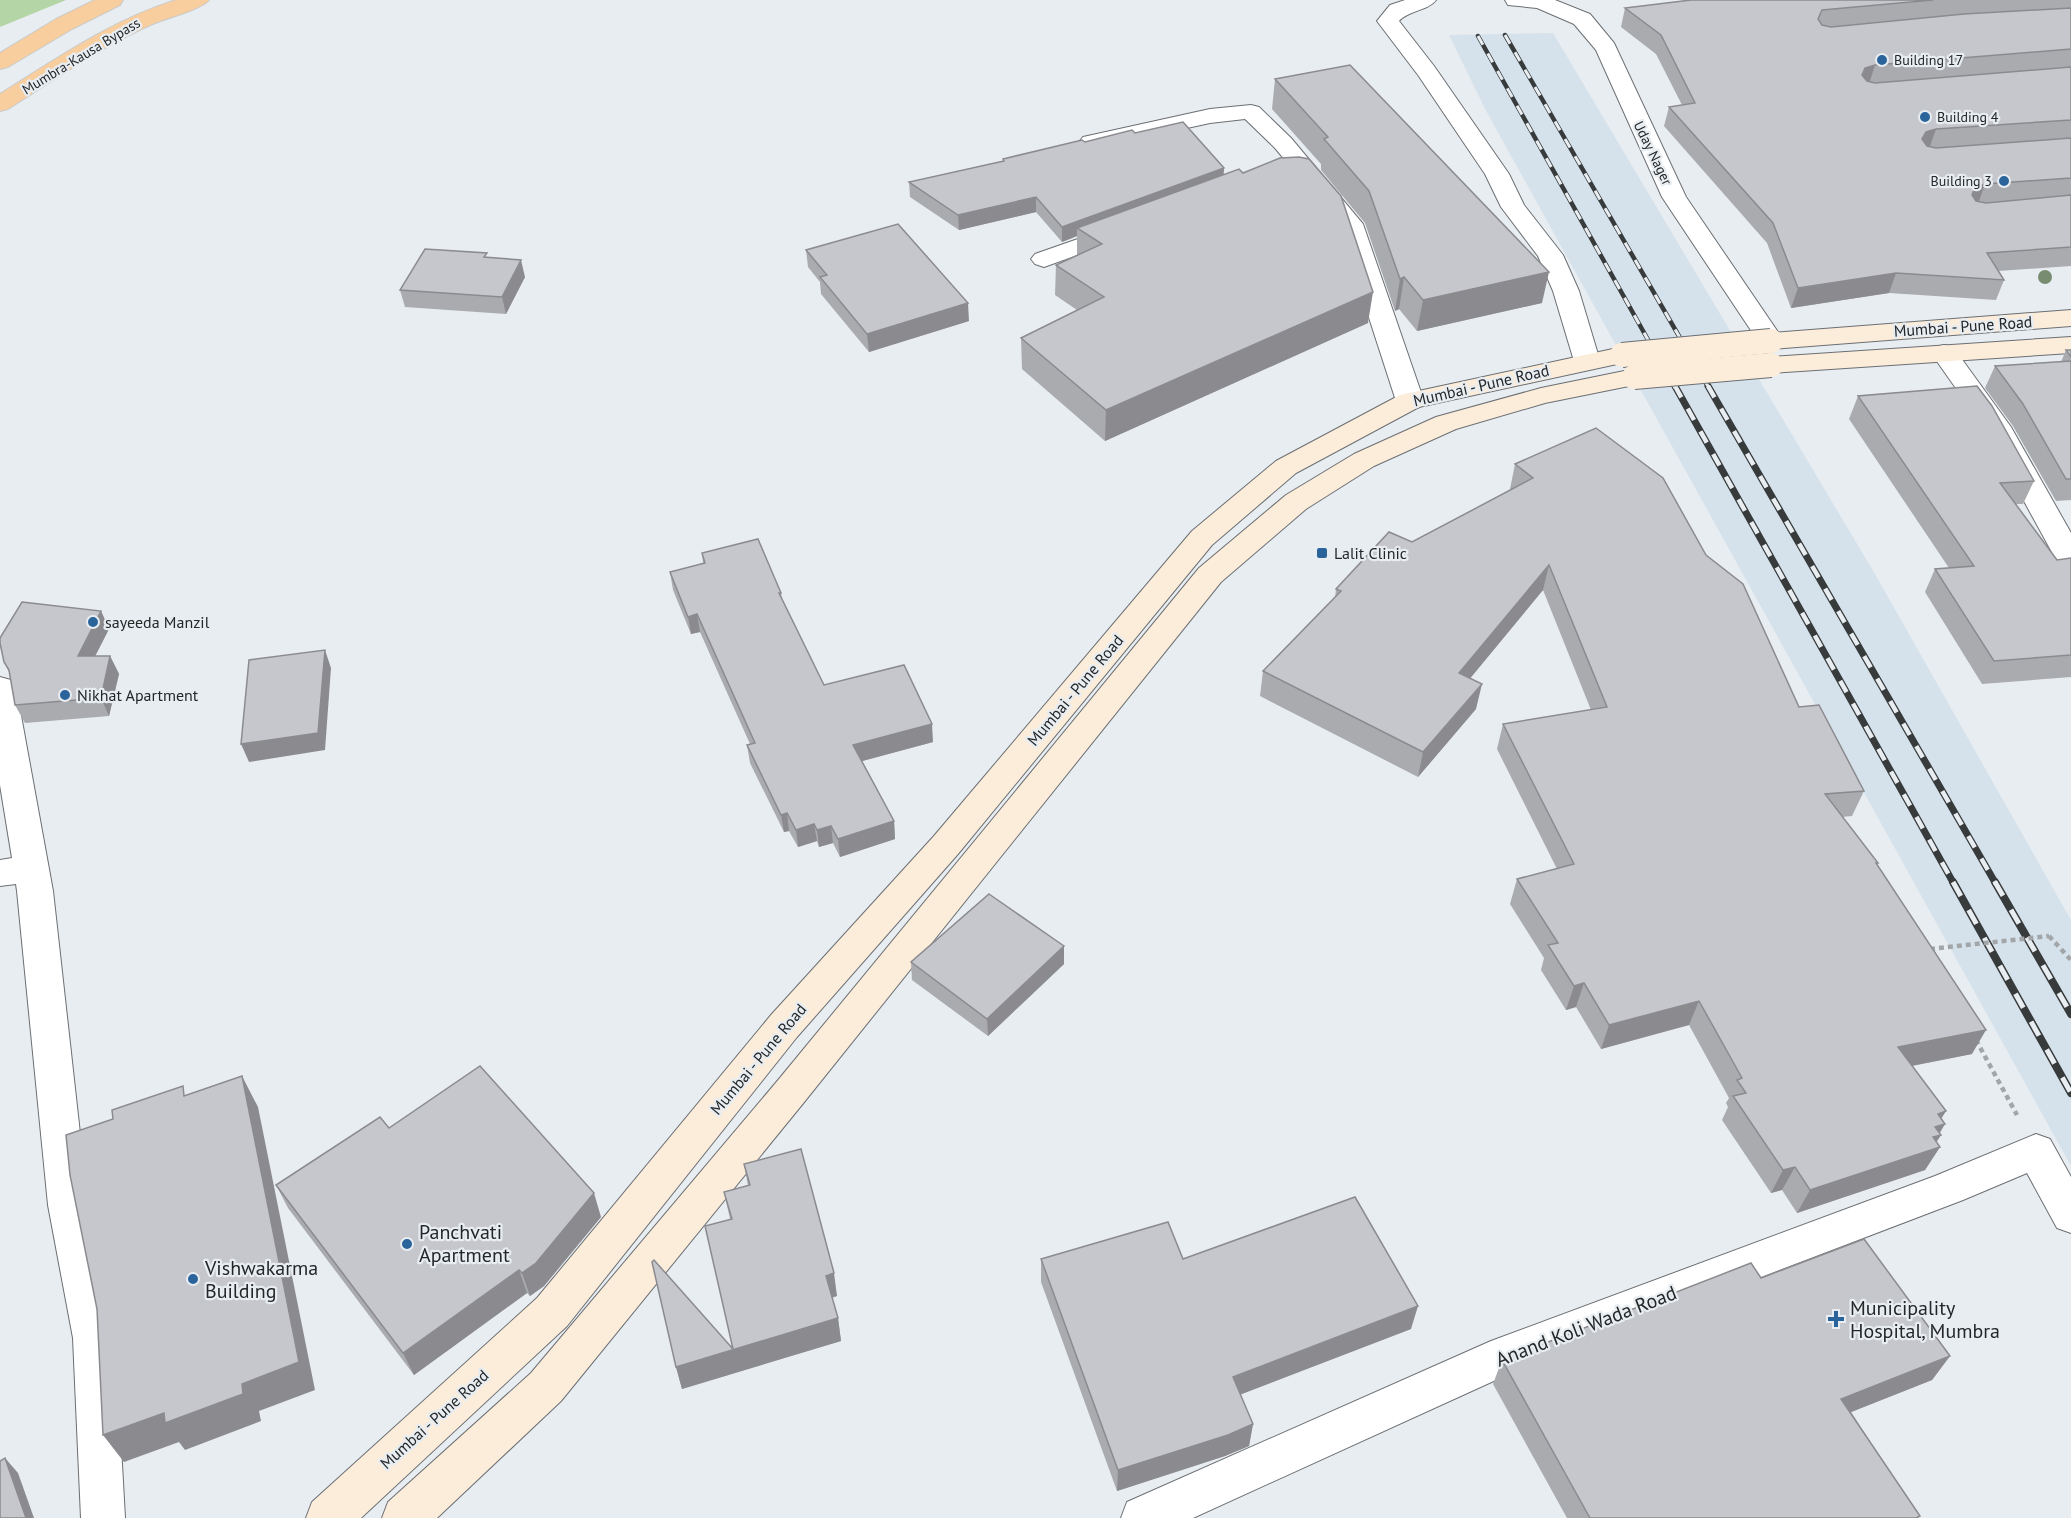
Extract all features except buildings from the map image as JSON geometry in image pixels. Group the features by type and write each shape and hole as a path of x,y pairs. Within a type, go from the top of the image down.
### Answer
{"highway":[{"name":"Mumbra-Kausa Bypass","path":"0,62 64,24 112,0"},
{"name":"Mumbra-Kausa Bypass","path":"0,104 106,38 145,18 198,0"}],"main road":[{"name":"Mumbai - Pune Road","path":"328,1518 552,1312 784,1026 997,785 1202,537 1286,467 1410,401 1587,361 1628,366 1771,353 2071,318"},
{"name":"Mumbai - Pune Road","path":"1771,353 1944,353 2071,345"},
{"name":"Mumbai - Pune Road","path":"404,1518 546,1387 1210,575 1296,502 1364,460 1446,423 1541,396 1628,366"},
{"path":"997,785 1028,800"}],"street":[{"path":"1425,0 1398,10 1388,21 1426,71 1497,174 1513,207 1550,255 1566,291 1587,361"},
{"name":"Uday Nager","path":"1516,0 1541,2 1582,19 1606,48 1674,197 1771,353"},
{"path":"1069,148 1110,136 1210,116 1251,112 1283,143 1351,224 1363,266 1410,401"},
{"path":"1284,178 1313,181"},
{"path":"1044,260 1142,223"},
{"path":"1944,353 1997,427 2071,560"},
{"path":"0,688 15,871 68,1205 94,1338 103,1518"},
{"path":"2036,1150 2071,1215"},
{"name":"Anand Koli Wada Road","path":"1143,1518 1506,1355 1949,1188 2036,1150"}],"path":[{"path":"1932,960 1927,950 2049,936 2071,960"},
{"path":"1971,1030 2036,1150"}],"shaded area":[{"path":"1553,33 1875,574 2071,920 2071,1166 1485,109 1449,35"}],"green space":[{"path":"0,0 66,0 0,27"}],"railway":[{"path":"1505,35 1709,388"},
{"path":"1478,36 1675,388"},
{"path":"1675,386 1954,884"},
{"path":"1708,386 1996,884"},
{"path":"1953,882 2071,1093"},
{"path":"1995,882 2071,1014"}],"place":[{"name":"Building 17","path":"1882,60"},
{"name":"Building 4","path":"1925,117"},
{"name":"Building 3","path":"2004,181"},
{"name":"Lalit Clinic","path":"1322,553"},
{"name":"sayeeda Manzil","path":"93,622"},
{"name":"Nikhat Apartment","path":"65,695"},
{"name":"Panchvati Apartment","path":"407,1244"},
{"name":"Vishwakarma Building","path":"193,1279"},
{"name":"Municipality Hospital, Mumbra","path":"1836,1319"}]}
